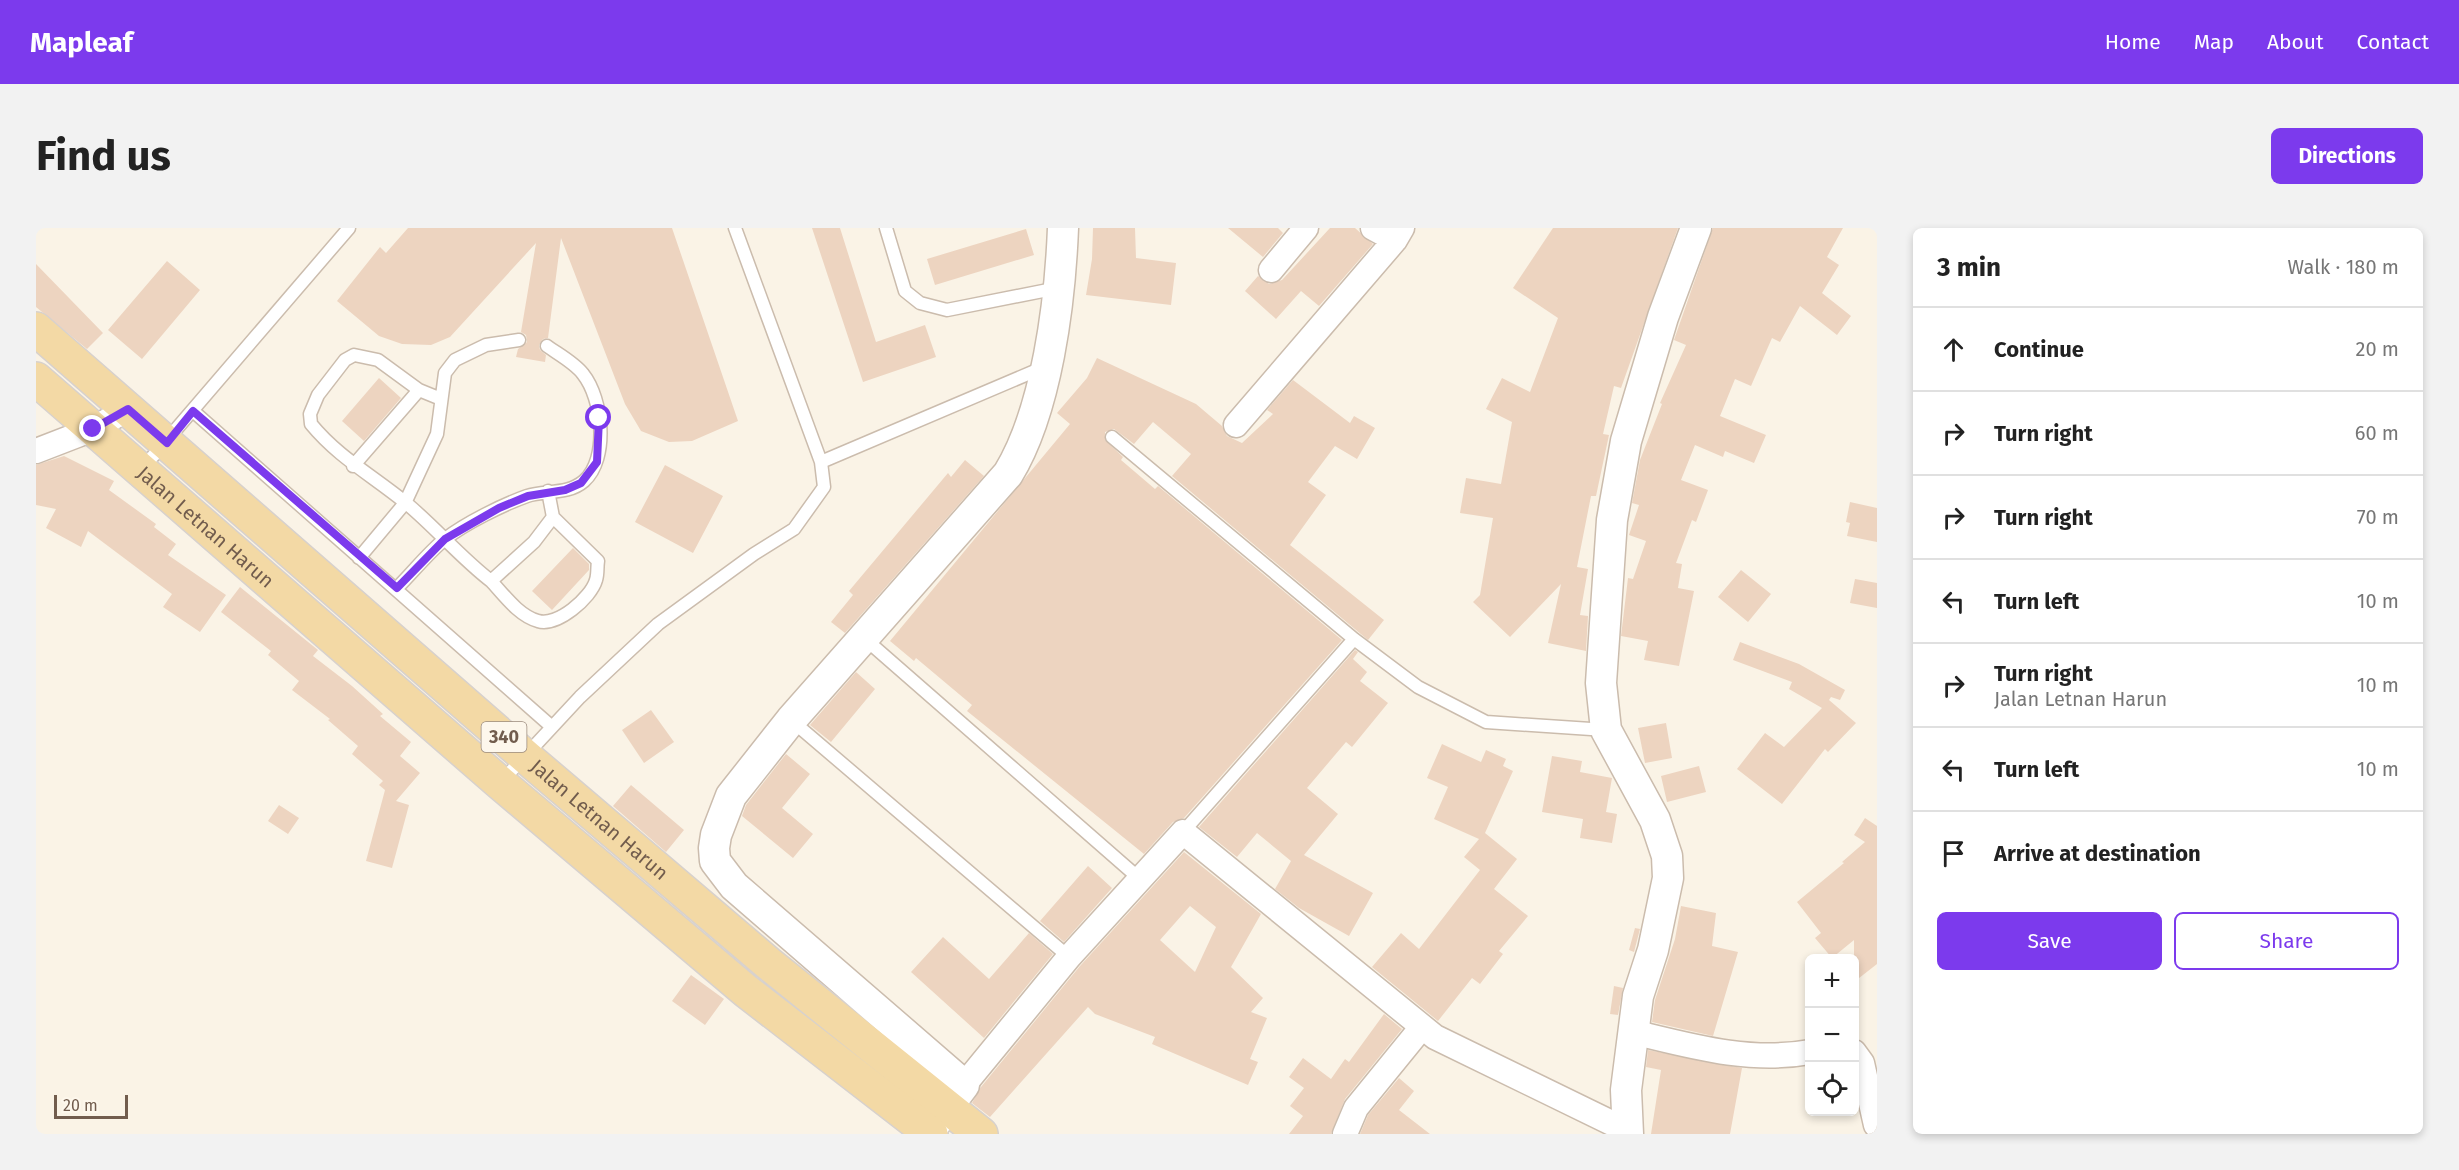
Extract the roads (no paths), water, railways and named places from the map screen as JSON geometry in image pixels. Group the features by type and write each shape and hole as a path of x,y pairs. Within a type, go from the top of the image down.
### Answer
{"main road":[{"name":"Jalan Letnan Harun","path":"36,329 526,757 768,963 957,1095 981,1134"},
{"name":"Jalan Letnan Harun","path":"36,379 500,783 746,991 929,1133"}],"street":[{"path":"957,1095 734,886 715,861 716,835 731,796 791,720 1008,474 1022,451 1031,429 1044,380 1058,288 1064,228"},
{"path":"1271,270 1305,228"},
{"path":"1236,425 1398,234 1373,228"},
{"path":"929,1133 1068,957 1183,832 1422,1027 1449,1046 1628,1132 1626,1090 1638,996 1662,915 1668,878 1667,856 1655,820 1606,730 1601,683 1612,520 1626,441 1663,317 1696,228"},
{"path":"36,451 93,429 128,409"},
{"path":"1345,1134 1356,1108 1422,1027"},
{"path":"1633,1032 1705,1049 1759,1056 1785,1056 1805,1053"},
{"path":"1859,1059 1862,1063 1876,1125"}],"lane":[{"path":"142,469 167,443 349,228"},
{"path":"500,783 552,727 658,624 754,554 794,529 824,487 821,462 735,228"},
{"path":"886,228 905,291 920,303 948,310 1058,288"},
{"path":"359,558 405,502 437,434 445,373 455,360 486,345 519,340"},
{"path":"397,588 445,539 499,508 528,496 565,490 581,483 590,475 597,462 599,418 597,400 583,374 547,346"},
{"path":"441,399 419,390 378,360 364,355 354,355 345,360 318,395 310,414 310,424 353,466 405,502 518,609 530,618 544,622 558,619 589,593 596,579 598,561 553,517 548,491"},
{"path":"821,462 1044,380"},
{"path":"353,466 419,390"},
{"path":"193,411 359,558 397,588 552,727"},
{"path":"1112,437 1353,639 1418,687 1486,722 1606,730"},
{"path":"491,581 534,542 553,517"},
{"path":"863,637 1141,880"},
{"path":"1183,832 1353,639"},
{"path":"791,720 1068,957"}]}
